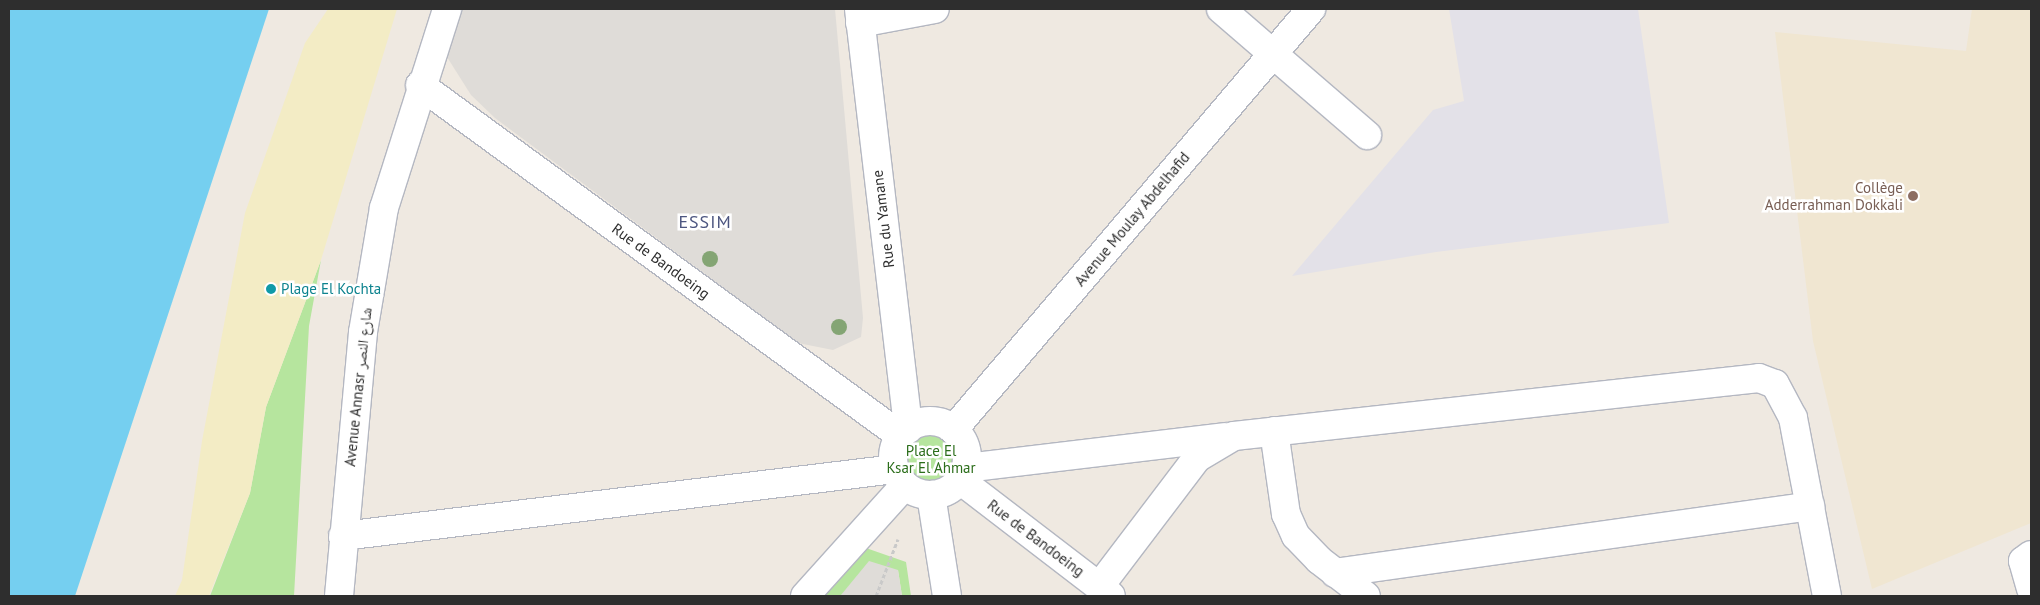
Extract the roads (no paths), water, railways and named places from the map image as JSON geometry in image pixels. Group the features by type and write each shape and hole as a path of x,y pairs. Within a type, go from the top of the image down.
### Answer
{"street":[{"name":"Avenue Annasr شارع النصر","path":"339,596 363,332 384,208 420,85 447,9"},
{"path":"859,16 935,9"},
{"path":"1221,9 1368,135"},
{"name":"Avenue Moulay Abdelhafid","path":"953,430 1311,9"},
{"name":"Rue du Yamane","path":"859,16 904,433"},
{"name":"Rue de Bandoeing","path":"420,85 904,433"},
{"path":"963,474 1274,431 1759,378 1775,384 1794,418 1827,596"},
{"path":"343,536 911,485 947,492 963,474 967,454 953,430 930,421 904,433 895,446 911,485 947,596"},
{"path":"1274,431 1286,514 1296,536 1335,573 1366,596"},
{"path":"1105,592 1197,458 1234,436"},
{"name":"Rue de Bandoeing","path":"963,474 1105,592"},
{"path":"806,596 911,485"},
{"path":"1335,573 1810,506"},
{"path":"2031,554 2023,561 2031,589"}],"water":[{"path":"9,9 269,9 75,596 9,596"}],"place":[{"name":"Collège Adderrahman Dokkali","path":"1913,196"},
{"name":"Plage El Kochta","path":"271,289"}],"district":[{"name":"ESSIM","path":"705,222"}],"park label":[{"name":"Place El Ksar El Ahmar","path":"931,458"}]}
